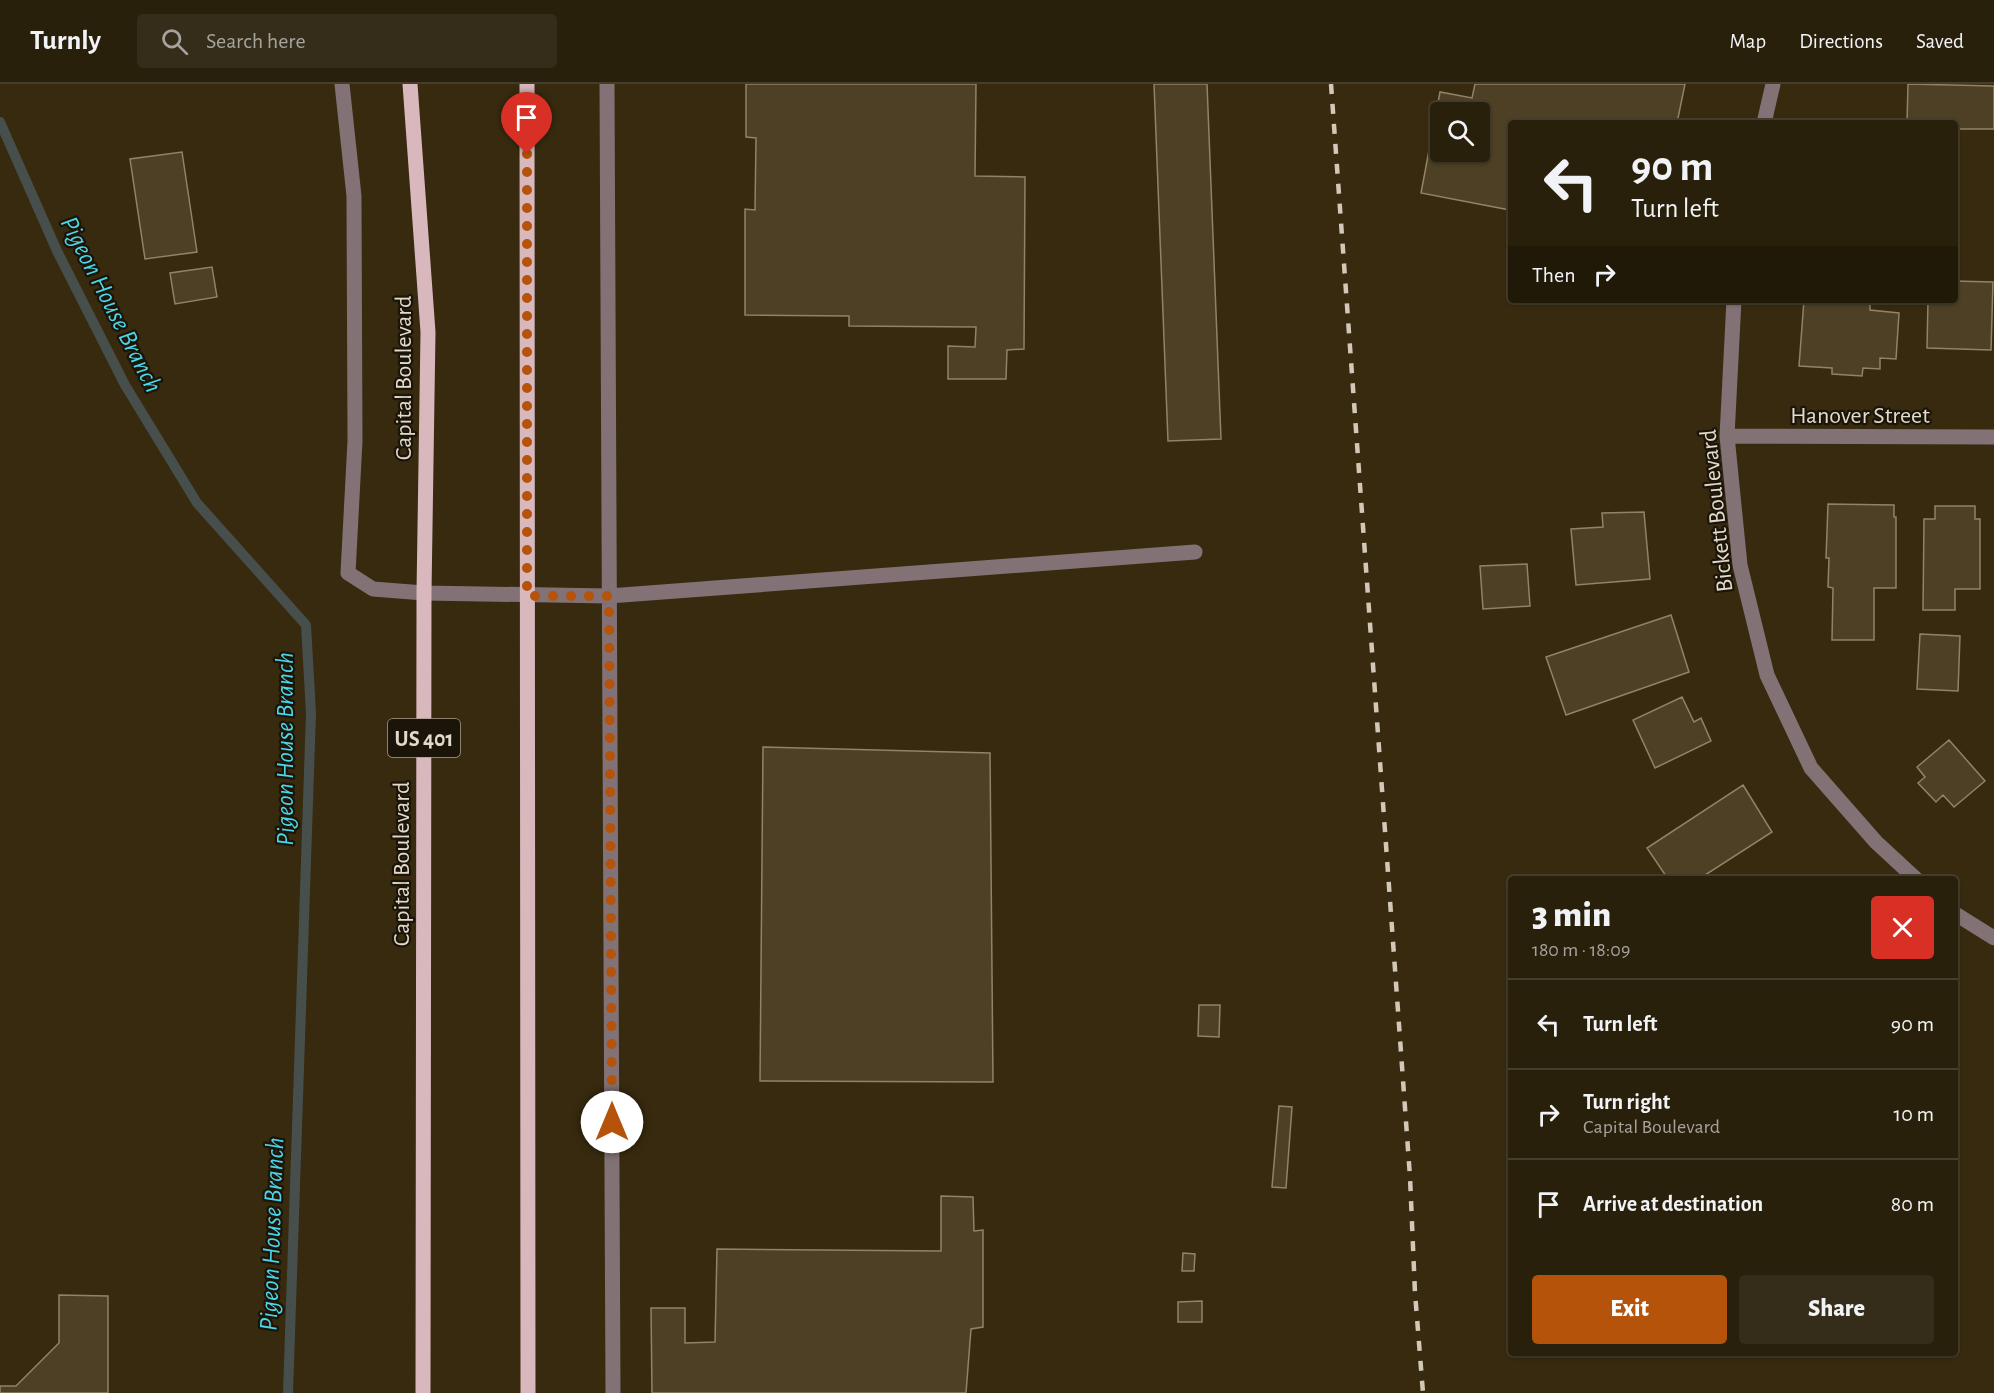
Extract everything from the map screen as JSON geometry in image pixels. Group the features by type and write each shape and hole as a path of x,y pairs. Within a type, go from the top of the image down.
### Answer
{"main road":[{"name":"Capital Boulevard","path":"410,84 428,332 424,593 423,1393"},
{"path":"527,84 528,1393"}],"street":[{"path":"342,84 354,196 355,441 348,573 373,589 424,593 609,596 1195,552"},
{"path":"607,84 614,1393"},
{"path":"1765,120 1773,84"},
{"name":"Bickett Boulevard","path":"1734,303 1726,436 1740,564 1767,675 1811,768 1876,842 1913,876"},
{"name":"Hanover Street","path":"1726,436 1994,437"},
{"path":"1958,915 1994,938"}],"building":[{"path":"746,84 976,84 975,176 1025,177 1024,349 1007,350 1006,379 948,379 948,346 975,347 976,327 849,326 849,316 745,315 745,209 755,210 756,138 746,137"},
{"path":"1154,84 1207,84 1221,439 1168,441"},
{"path":"1475,84 1685,84 1678,120 1508,120 1508,210 1421,193 1430,145 1430,162 1490,162 1490,102 1438,102 1440,92 1472,98"},
{"path":"1908,84 1994,86 1994,129 1958,129 1958,120 1907,120"},
{"path":"182,152 197,252 145,259 130,159"},
{"path":"212,267 217,297 175,304 170,273"},
{"path":"1958,281 1993,282 1991,350 1927,348 1928,303 1958,303"},
{"path":"1804,303 1870,303 1870,310 1899,313 1896,359 1880,358 1880,369 1863,368 1862,376 1832,374 1832,368 1799,366"},
{"path":"1828,504 1894,505 1896,588 1874,588 1874,640 1832,640 1833,588 1828,587 1829,558 1826,558"},
{"path":"1935,506 1975,506 1975,519 1980,519 1980,589 1955,589 1955,610 1923,610 1924,519 1935,519"},
{"path":"1644,512 1650,579 1576,585 1571,529 1603,527 1602,513"},
{"path":"1527,564 1530,606 1483,609 1480,566"},
{"path":"1671,615 1689,672 1566,715 1546,657"},
{"path":"1920,634 1960,636 1958,691 1917,689"},
{"path":"1682,697 1694,722 1701,718 1711,741 1655,768 1633,720"},
{"path":"1949,740 1985,781 1954,807 1943,795 1936,802 1918,783 1925,777 1917,767"},
{"path":"763,747 990,753 993,1082 760,1081"},
{"path":"1743,785 1772,832 1704,876 1666,876 1647,848"},
{"path":"1199,1005 1220,1005 1219,1037 1198,1036"},
{"path":"1279,1106 1292,1107 1286,1188 1272,1187"},
{"path":"941,1196 973,1197 974,1231 983,1230 983,1327 971,1329 966,1393 652,1393 651,1308 685,1308 685,1343 715,1342 717,1249 941,1251"},
{"path":"1183,1253 1195,1254 1194,1271 1182,1271"},
{"path":"59,1295 108,1296 108,1393 0,1393 0,1386 16,1386 59,1343"},
{"path":"1202,1301 1202,1322 1178,1322 1178,1302"}],"waterway":[{"name":"Pigeon House Branch","path":"0,122 57,251 125,385 197,503 306,625 311,713 288,1393"}],"railway":[{"path":"1331,84 1410,1177 1415,1293 1423,1393"}],"route":[{"path":"527,154 527,596 609,596 612,1122"}]}
